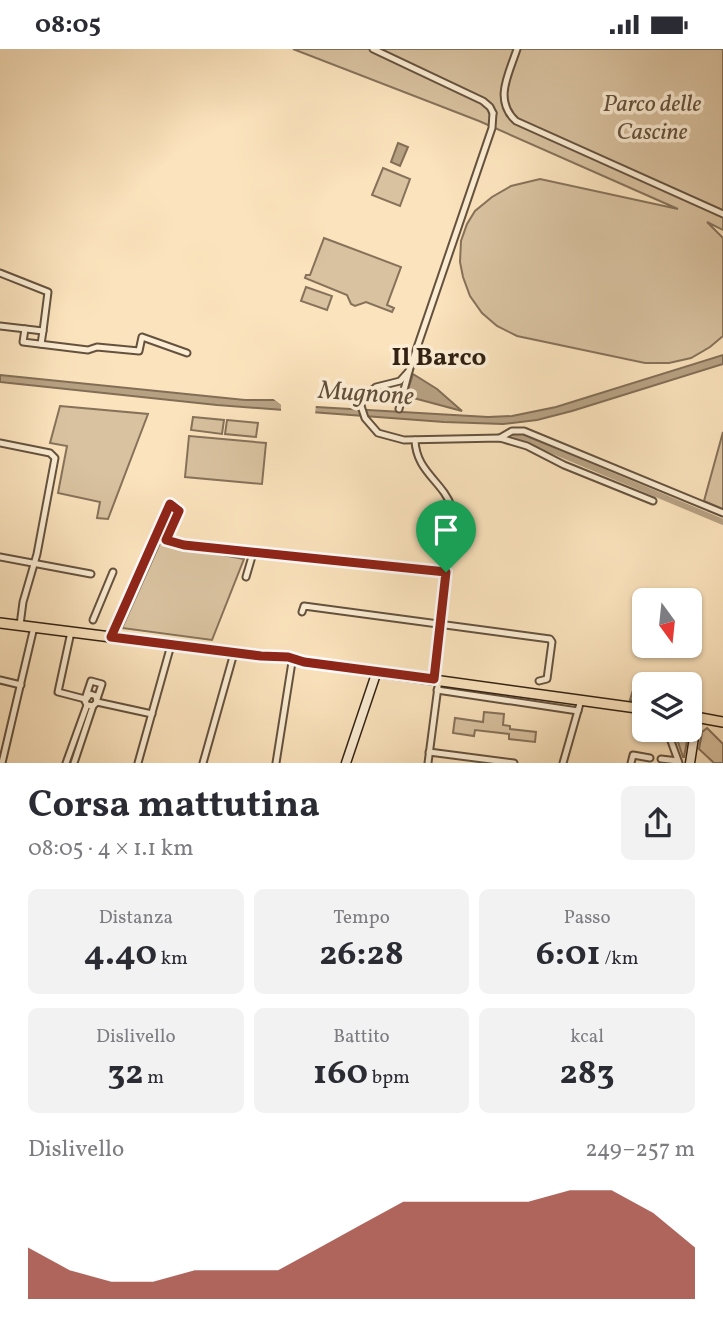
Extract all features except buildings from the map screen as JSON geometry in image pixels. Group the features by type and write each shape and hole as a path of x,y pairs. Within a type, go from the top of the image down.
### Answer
{"main road":[{"path":"0,623 91,632 234,653 288,657 295,662 632,707"},
{"path":"702,718 723,722"}],"street":[{"path":"373,49 483,101 493,113 492,128 409,372 399,409"},
{"path":"517,49 502,95 505,108 516,121 723,214"},
{"path":"493,113 505,108"},
{"path":"0,273 48,292 41,344"},
{"path":"0,326 43,331"},
{"path":"25,329 23,342 88,350 97,347 139,351 142,337 187,353"},
{"path":"409,372 396,383 381,385 367,392 361,406 375,431 387,436 415,440 506,435 524,431 723,513"},
{"path":"506,435 564,465 653,501"},
{"path":"415,440 415,452 419,461 452,508 440,624 437,690 428,763"},
{"path":"0,443 50,453 55,458 20,625"},
{"path":"111,637 170,504 179,511 166,540"},
{"path":"155,538 190,546 446,572"},
{"path":"246,577 253,553"},
{"path":"0,557 90,574"},
{"path":"93,620 113,572"},
{"path":"302,612 304,606 550,639 552,642 547,679 539,681"},
{"path":"1,761 34,627"},
{"path":"71,632 58,692 152,714"},
{"path":"138,763 171,645"},
{"path":"203,763 234,653"},
{"path":"276,763 295,662"},
{"path":"346,763 377,671"},
{"path":"0,680 21,685"},
{"path":"437,690 578,711"},
{"path":"563,763 581,700"},
{"path":"66,763 91,701"},
{"path":"74,763 91,701"},
{"path":"661,759 678,762 671,742"},
{"path":"690,763 691,742"},
{"path":"429,752 469,760 514,763"},
{"path":"446,763 447,754"},
{"path":"631,763 633,755 650,758"}],"green space":[{"name":"Parco delle Cascine","path":"293,49 723,49 723,230 707,222 723,238 723,336 691,358 669,363 645,363 517,336 497,326 482,313 470,296 460,262 461,241 467,224 475,211 492,197 511,186 540,179 678,209 479,121"},
{"path":"383,168 410,179 400,206 372,195"},
{"path":"324,238 401,267 387,305 394,308 392,312 366,302 355,306 347,295 305,278 310,275"},
{"path":"306,287 332,296 327,310 301,301"},
{"path":"60,406 148,414 108,519 97,518 100,502 58,493 67,446 50,443"},
{"path":"193,417 224,420 222,434 191,430"},
{"path":"227,420 258,423 256,437 225,434"},
{"path":"723,432 723,509 704,501"},
{"path":"189,436 266,443 262,484 185,477"},
{"path":"160,543 244,559 212,640 122,628"},
{"path":"484,712 504,714 503,725 510,726 510,729 536,732 535,742 509,739 509,734 475,730 474,736 453,733 455,718 483,722"},
{"path":"707,728 723,744 723,763 714,763 699,749 702,732"},
{"path":"678,742 687,742 683,757"}],"shaded area":[{"path":"398,143 408,147 400,166 391,162"},
{"path":"723,355 723,364 572,411 537,420 503,424 217,405 0,382 0,375 245,400 276,400 282,405 488,417 512,416 556,407"},
{"path":"413,374 437,389 462,411 406,396"}],"pier":[{"path":"271,397 283,401 316,403 315,416 281,412 281,405"}],"waterway":[{"path":"515,435 723,522"}],"district":[{"name":"Il Barco","path":"439,358"}],"route":[{"path":"170,504 179,511 166,540 184,545 446,572 434,679 304,662 288,657 111,637 170,504"}],"water label":[{"name":"Mugnone","path":"366,394"}]}
